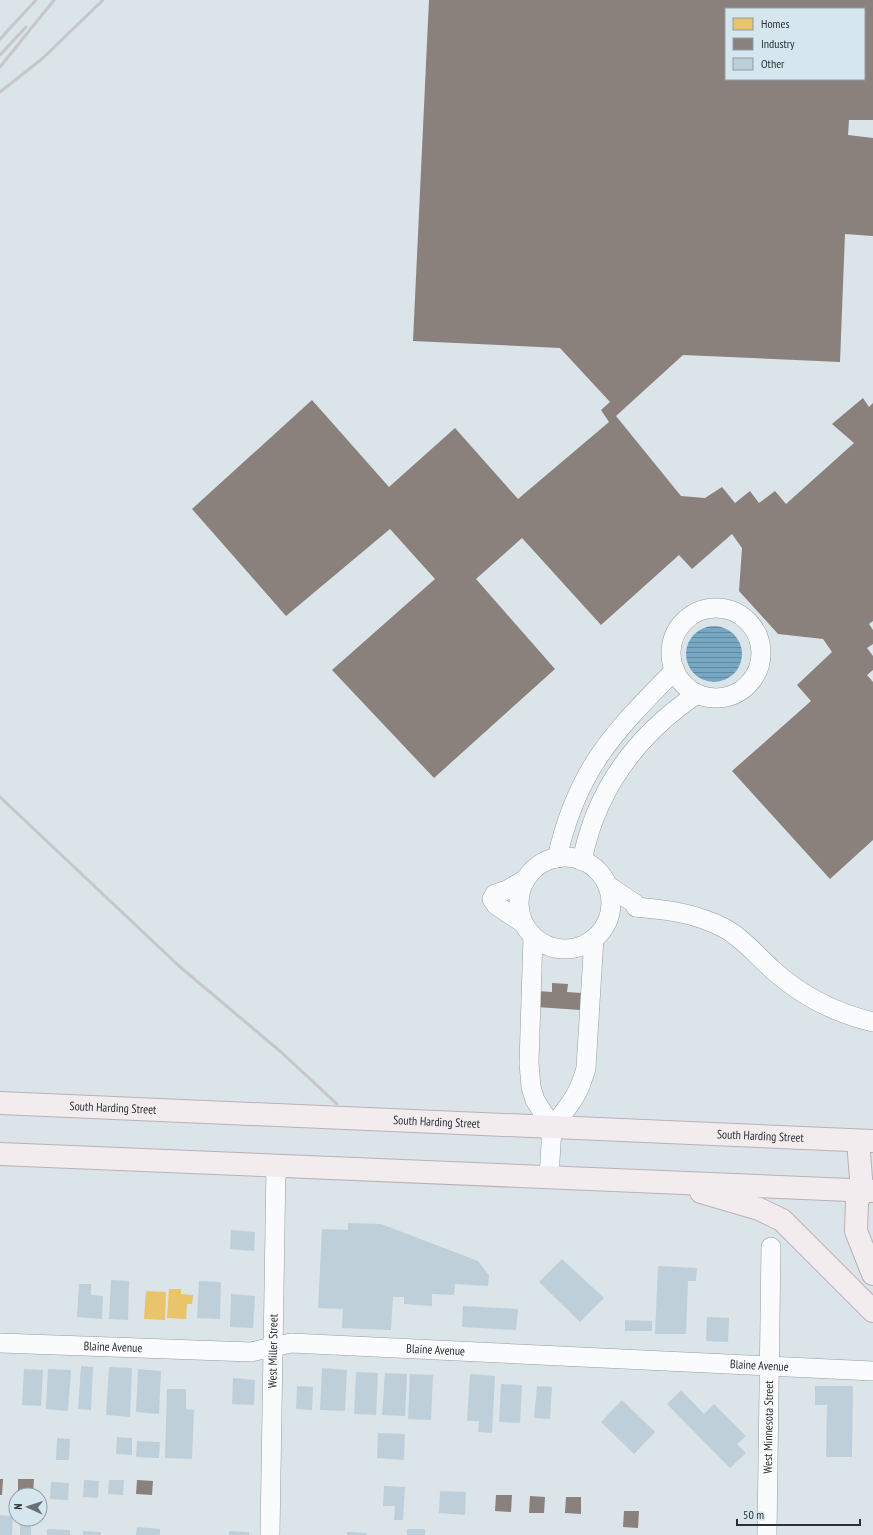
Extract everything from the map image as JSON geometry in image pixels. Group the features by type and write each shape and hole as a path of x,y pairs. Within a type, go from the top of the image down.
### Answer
{"main road":[{"name":"South Harding Street","path":"0,1103 866,1141"},
{"path":"866,1141 869,1195"},
{"path":"0,1154 667,1182 869,1195"},
{"path":"667,1182 771,1213 799,1236 873,1311"},
{"path":"869,1195 857,1202 856,1231 873,1274"}],"street":[{"path":"708,609 722,609 738,615 749,624 757,637 760,649 759,663 754,675 743,689 727,696 715,698 697,694 682,683 674,670 671,655 673,641 682,624 693,615 708,609"},
{"path":"557,858 572,804 603,748 625,721 674,670"},
{"path":"582,861 596,814 621,767 658,723 697,694"},
{"path":"549,1178 552,1127 535,1100 529,1063 528,930 519,910 522,887 534,869 542,863 557,858 573,858 582,861 598,871 607,885 634,903 636,907"},
{"path":"526,879 507,890 495,894 492,899 496,905 548,946 561,949 575,948 622,916 633,912 636,907"},
{"path":"552,1127 574,1100 581,1086 586,1068 599,933 610,907 607,885"},
{"path":"636,907 679,911 695,915 724,928 736,936 774,971 801,992 837,1012 873,1022"},
{"name":"West Miller Street","path":"270,1535 276,1166"},
{"name":"West Minnesota Street","path":"767,1535 771,1247"},
{"name":"Blaine Avenue","path":"0,1343 251,1352 291,1343 873,1371"}],"water":[{"path":"714,626 725,628 734,634 740,643 742,654 740,665 734,674 725,680 714,682 703,680 694,674 688,665 686,654 688,643 694,634 703,628"}],"building: Homes":[{"path":"169,1289 181,1289 181,1294 193,1295 192,1304 187,1304 186,1319 167,1318"},
{"path":"146,1291 166,1292 165,1320 144,1319"}],"building: Industry":[{"path":"429,0 873,0 873,120 849,120 848,135 873,138 873,236 845,234 840,362 683,355 616,416 681,496 705,498 722,487 735,503 750,491 759,503 775,491 786,504 854,443 832,424 863,398 869,407 873,403 873,621 869,624 873,630 873,644 867,648 873,656 873,670 867,675 873,682 873,840 830,879 732,771 811,701 797,685 832,652 823,639 778,634 739,591 742,548 732,534 692,569 679,555 601,625 522,538 476,579 555,669 434,778 332,670 435,579 390,529 286,616 192,509 312,400 389,487 455,428 518,499 609,422 601,410 610,402 560,348 413,341"},
{"path":"552,983 568,984 567,992 581,993 580,1010 537,1007 538,991 552,992"},
{"path":"0,1479 3,1479 2,1495 0,1495"},
{"path":"18,1479 34,1479 34,1487 18,1487"},
{"path":"137,1480 153,1481 152,1495 136,1494"},
{"path":"496,1495 512,1495 511,1512 495,1511"},
{"path":"530,1496 545,1497 544,1513 529,1513"},
{"path":"566,1497 581,1497 581,1514 565,1513"},
{"path":"624,1511 639,1511 638,1528 623,1527"}],"building: Other":[{"path":"348,1223 381,1224 478,1261 489,1275 488,1286 455,1284 454,1295 432,1294 432,1306 404,1304 404,1297 393,1297 391,1330 342,1328 343,1309 318,1308 322,1229 348,1230"},
{"path":"231,1230 255,1232 254,1251 230,1249"},
{"path":"562,1259 604,1298 580,1322 539,1282"},
{"path":"658,1266 697,1268 696,1281 688,1281 686,1334 655,1334"},
{"path":"111,1280 129,1281 128,1320 109,1319"},
{"path":"199,1281 221,1282 220,1319 197,1318"},
{"path":"79,1284 91,1284 91,1295 103,1296 102,1319 77,1317"},
{"path":"231,1294 255,1296 253,1328 230,1327"},
{"path":"463,1306 518,1309 516,1330 462,1327"},
{"path":"707,1317 729,1318 728,1342 706,1341"},
{"path":"625,1320 652,1321 652,1331 625,1331"},
{"path":"81,1366 93,1367 91,1410 78,1409"},
{"path":"109,1367 132,1368 130,1417 106,1415"},
{"path":"322,1368 347,1370 345,1411 320,1410"},
{"path":"24,1369 43,1370 41,1406 22,1405"},
{"path":"48,1369 71,1370 68,1411 46,1409"},
{"path":"138,1369 161,1371 159,1414 136,1412"},
{"path":"356,1372 378,1373 376,1415 354,1414"},
{"path":"385,1373 407,1374 405,1416 382,1415"},
{"path":"410,1374 433,1375 431,1420 408,1419"},
{"path":"470,1374 495,1376 492,1433 478,1432 479,1421 467,1421"},
{"path":"233,1378 255,1380 254,1405 232,1404"},
{"path":"501,1384 522,1385 520,1423 499,1422"},
{"path":"297,1386 313,1387 312,1410 296,1409"},
{"path":"537,1386 552,1387 550,1419 534,1418"},
{"path":"815,1386 853,1386 852,1457 826,1457 827,1405 815,1405"},
{"path":"167,1389 186,1389 186,1409 194,1410 192,1459 165,1458"},
{"path":"681,1390 704,1414 714,1404 746,1436 737,1444 746,1453 730,1468 667,1404"},
{"path":"622,1400 655,1432 634,1454 601,1422"},
{"path":"378,1433 405,1434 404,1460 377,1458"},
{"path":"117,1437 132,1438 132,1455 116,1454"},
{"path":"57,1438 70,1439 69,1460 56,1460"},
{"path":"137,1441 160,1442 159,1458 136,1457"},
{"path":"84,1480 99,1481 98,1498 83,1497"},
{"path":"109,1480 124,1480 123,1495 108,1494"},
{"path":"51,1482 69,1483 68,1500 50,1499"},
{"path":"384,1486 405,1487 403,1520 394,1520 395,1506 383,1506"},
{"path":"440,1491 466,1492 465,1515 439,1513"},
{"path":"0,1515 8,1516 8,1527 12,1527 12,1535 0,1535"},
{"path":"20,1527 31,1527 31,1535 20,1535"},
{"path":"137,1527 160,1529 160,1535 136,1535"},
{"path":"47,1529 70,1530 70,1535 47,1535"},
{"path":"407,1529 425,1529 425,1535 407,1535"},
{"path":"83,1531 101,1532 101,1535 83,1535"},
{"path":"229,1531 249,1532 249,1535 229,1535"},
{"path":"347,1532 367,1533 366,1535 347,1535"}],"railway":[{"path":"0,39 36,0"},
{"path":"0,67 54,0"},
{"path":"0,92 43,58 103,0"},
{"path":"0,55 26,27"},
{"path":"0,797 179,966 281,1052 337,1104"}]}
